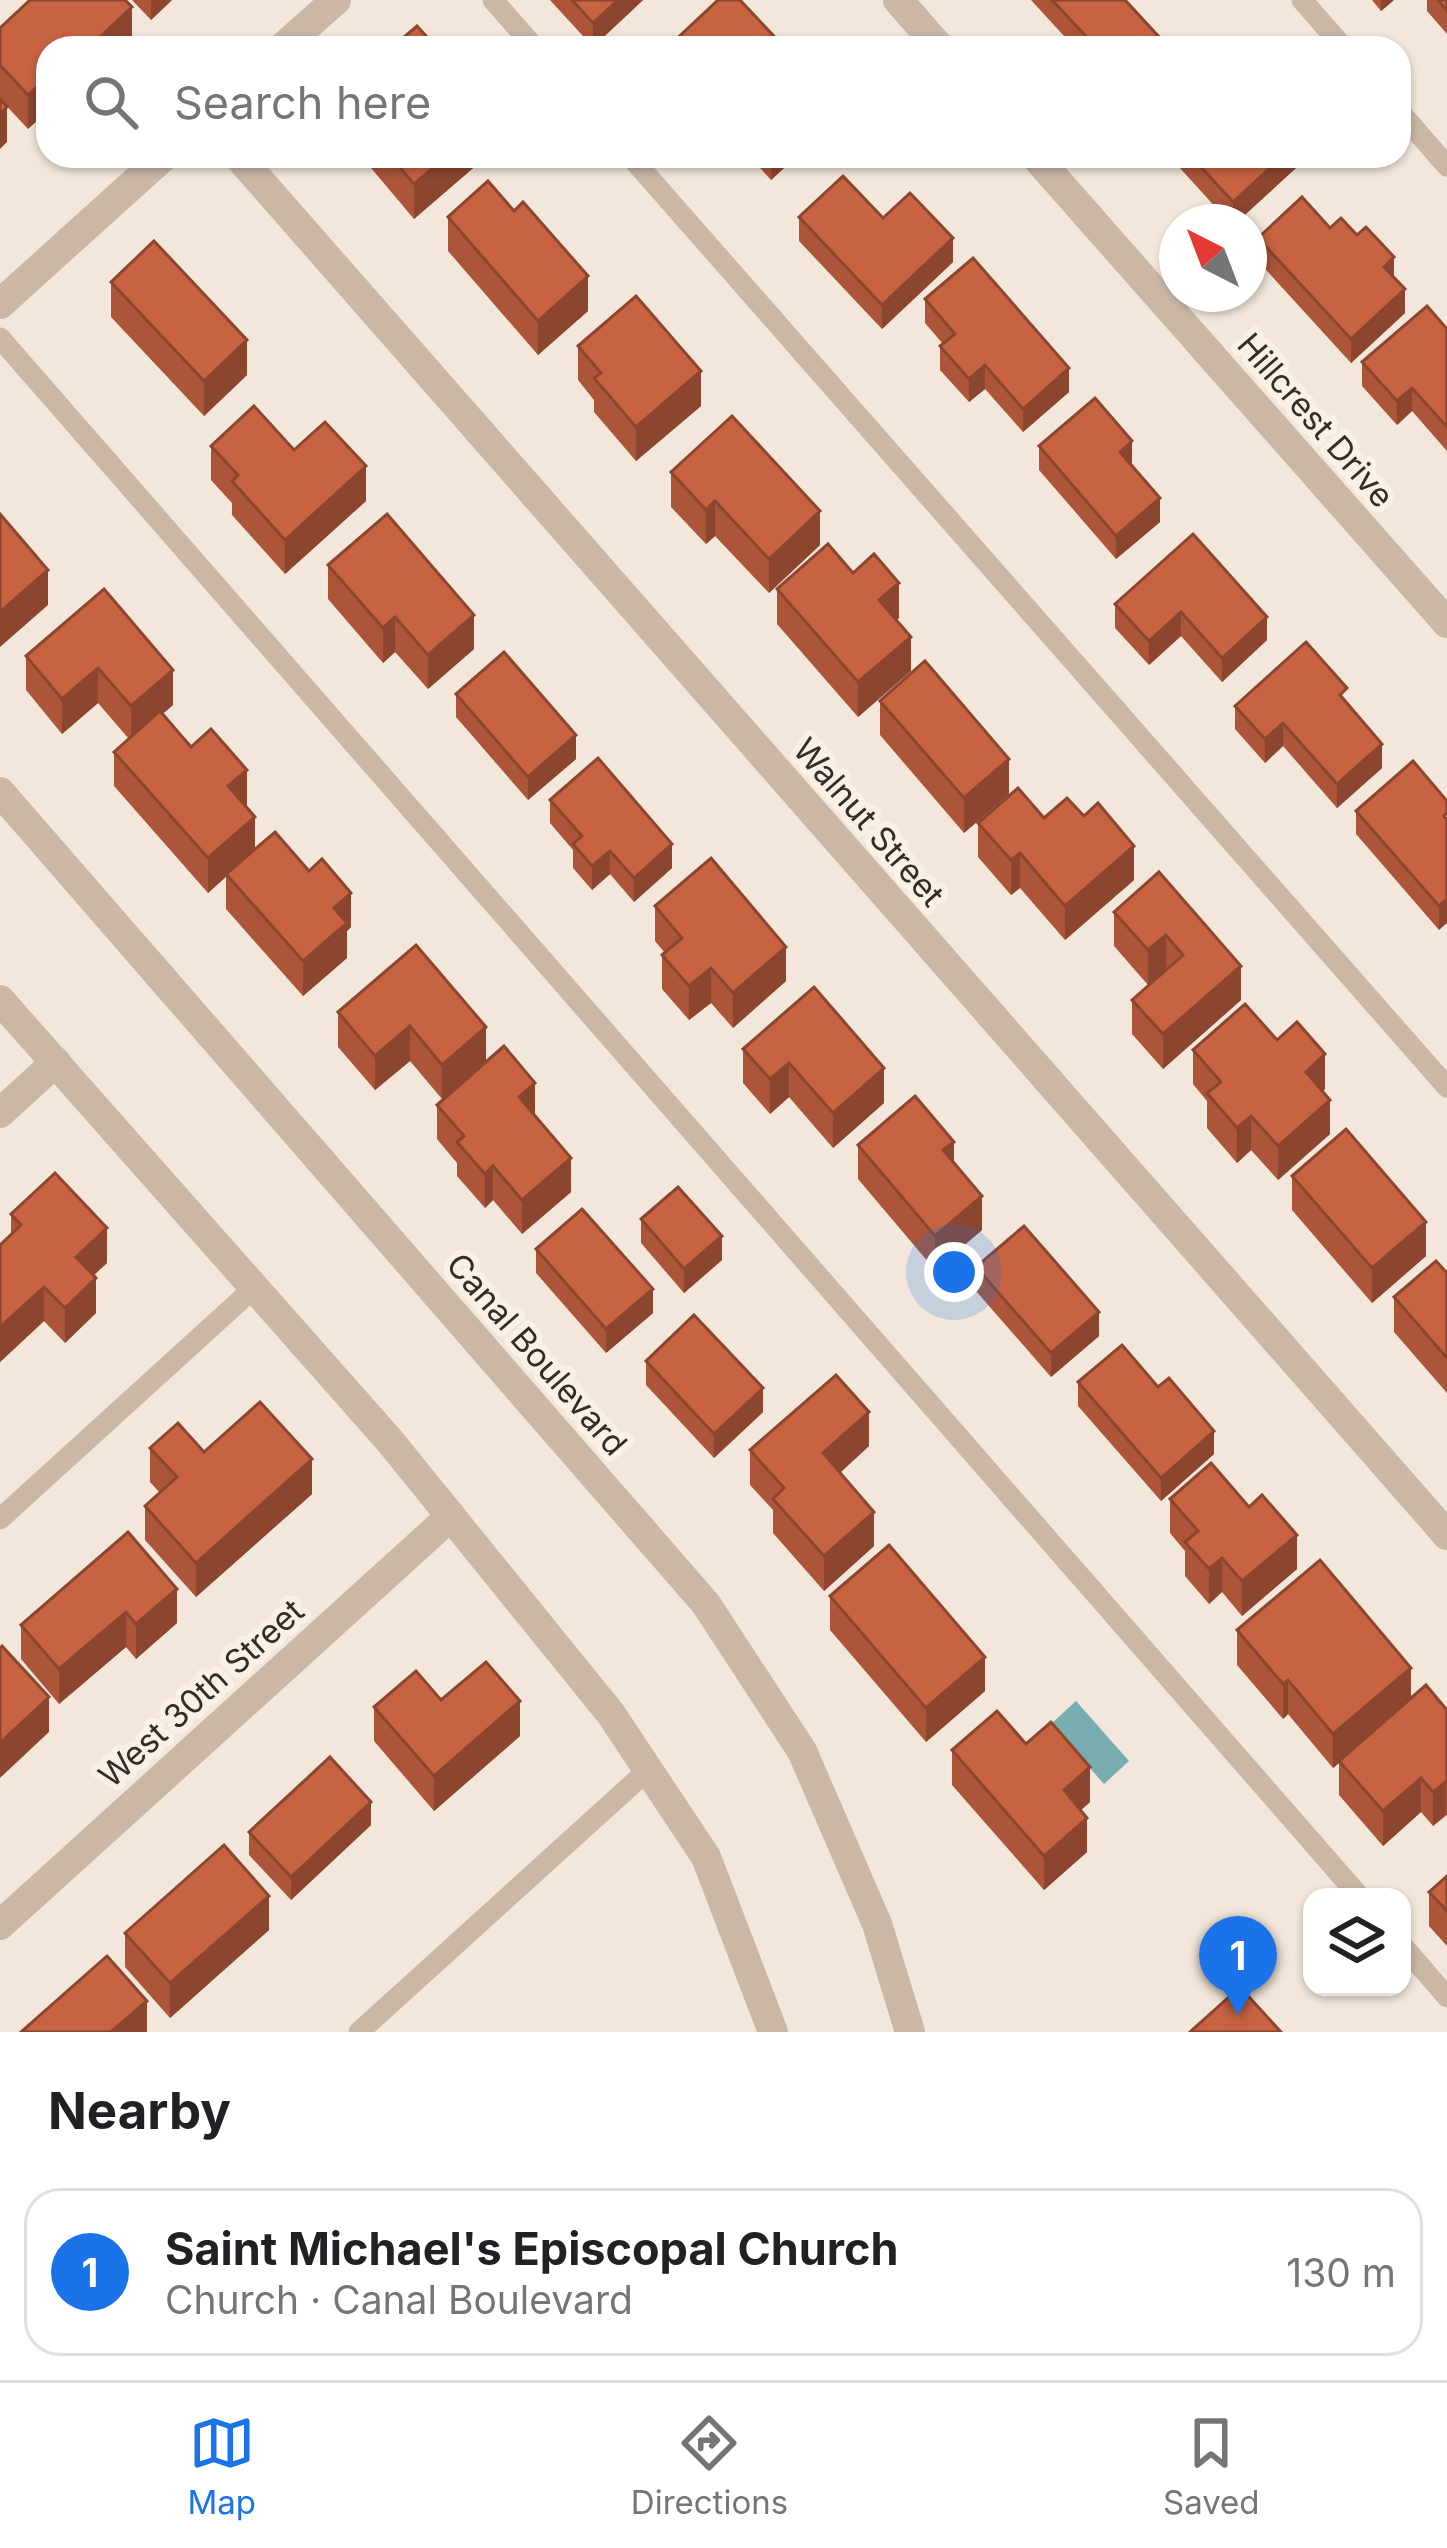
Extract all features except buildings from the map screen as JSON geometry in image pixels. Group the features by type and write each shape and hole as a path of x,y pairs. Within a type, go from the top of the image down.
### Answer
{"street":[{"path":"296,36 335,0"},
{"path":"898,0 930,36"},
{"path":"0,304 151,168"},
{"name":"Walnut Street","path":"249,168 1447,1535"},
{"name":"Hillcrest Drive","path":"1046,168 1447,623"},
{"name":"Canal Boulevard","path":"0,791 706,1604 802,1751 877,1924 910,2032"},
{"path":"0,1000 451,1516 611,1714 706,1857 773,2032"},
{"path":"0,1113 56,1062"},
{"name":"West 30th Street","path":"0,1924 451,1516"}],"lane":[{"path":"493,0 524,36"},
{"path":"1302,0 1334,36"},
{"path":"1411,125 1447,166"},
{"path":"641,168 1447,1087"},
{"path":"0,338 1352,1888"},
{"path":"0,1519 255,1287"},
{"path":"359,2032 648,1770"},
{"path":"1411,1955 1447,1997"}],"water":[{"path":"1076,1701 1129,1761 1104,1784 1051,1724"}],"place":[{"name":"Saint Michael's Episcopal Church","path":"1238,2015"}]}
